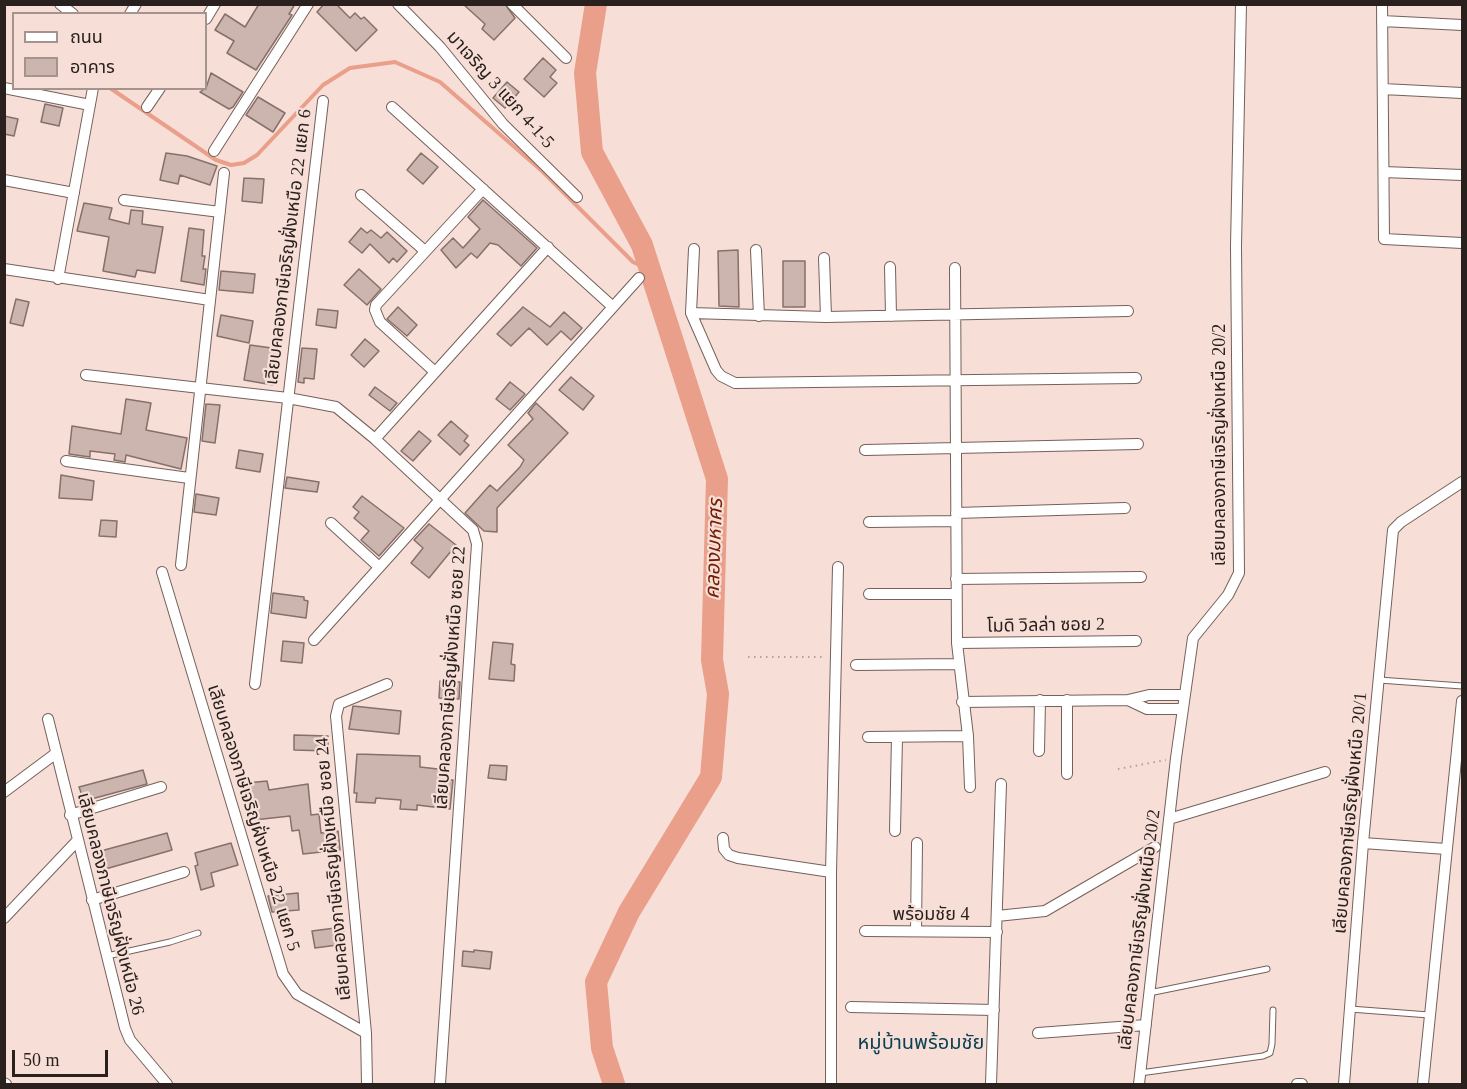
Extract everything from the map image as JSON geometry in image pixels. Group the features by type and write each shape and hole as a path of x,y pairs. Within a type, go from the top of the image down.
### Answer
{"street":[{"path":"207,17 215,4"},
{"path":"214,151 308,4"},
{"name":"มาเจริญ 3 แยก 4-1-5","path":"398,4 440,47 503,124 577,197"},
{"path":"512,4 566,58"},
{"name":"เลียบคลองภาษีเจริญฝั่งเหนือ 20/2","path":"1139,1084 1176,758 1193,638 1228,595 1239,573 1236,246 1241,4"},
{"path":"1382,4 1384,238 1462,243"},
{"path":"1382,21 1462,25"},
{"path":"1383,89 1462,93"},
{"path":"14,90 90,105"},
{"path":"57,279 93,90"},
{"path":"147,107 159,90"},
{"name":"เลียบคลองภาษีเจริญฝั่งเหนือ 22 แยก 6","path":"255,684 323,101"},
{"path":"392,106 613,307"},
{"path":"1383,172 1462,175"},
{"path":"181,565 224,173"},
{"path":"4,180 74,193"},
{"path":"435,372 380,322 375,310 376,305 483,189"},
{"path":"361,195 424,251"},
{"path":"124,200 220,212"},
{"path":"375,439 548,247"},
{"path":"694,249 691,313 716,370 721,376 735,383 1136,378"},
{"path":"756,250 759,316"},
{"path":"824,258 826,317"},
{"path":"890,267 891,316"},
{"path":"955,268 957,643 962,702 968,736 970,787"},
{"path":"4,269 57,279 210,300"},
{"path":"314,640 378,566 639,278"},
{"path":"691,313 826,317 1128,312"},
{"name":"เลียบคลองภาษีเจริญฝั่งเหนือ ซอย 22","path":"86,375 288,398 336,407 375,439 473,530 477,544 440,1084"},
{"path":"865,450 1138,444"},
{"path":"66,461 189,478"},
{"name":"เลียบคลองภาษีเจริญฝั่งเหนือ 20/1","path":"1344,1084 1393,531 1401,522 1462,482"},
{"path":"869,522 1125,508"},
{"path":"331,523 378,566"},
{"path":"831,1084 831,872 838,567"},
{"name":"เลียบคลองภาษีเจริญฝั่งเหนือ 22 แยก 5","path":"162,572 283,974 297,994 366,1033"},
{"path":"956,579 1141,577"},
{"path":"869,594 956,594"},
{"name":"โมดิ วิลล่า ซอย 2","path":"957,643 1136,641"},
{"path":"856,665 958,664"},
{"name":"เลียบคลองภาษีเจริญฝั่งเหนือ ซอย 24","path":"367,1084 366,1033 336,716 339,704 387,684"},
{"path":"962,702 1128,700 1149,695 1184,695"},
{"path":"1039,751 1040,700"},
{"path":"1067,700 1067,774"},
{"path":"1128,700 1147,709 1183,709"},
{"path":"1423,1084 1462,701"},
{"name":"เลียบคลองภาษีเจริญฝั่งเหนือ 26","path":"48,720 105,956 127,1035 167,1084"},
{"path":"868,736 968,736"},
{"path":"895,831 897,737"},
{"path":"4,792 55,754"},
{"path":"1170,819 1325,772"},
{"path":"991,1084 1001,784"},
{"path":"70,815 161,787"},
{"path":"723,837 724,849 729,855 738,858 831,872"},
{"path":"4,918 77,841"},
{"path":"916,931 917,843"},
{"path":"1364,843 1446,849"},
{"path":"997,916 1045,911 1155,847"},
{"path":"92,900 184,872"},
{"name":"พร้อมชัย 4","path":"865,931 997,932"},
{"path":"851,1007 994,1010"},
{"path":"1038,1033 1146,1025"},
{"path":"1297,1084 1302,1084"}],"lane":[{"path":"1379,680 1462,686"},
{"path":"105,956 170,942 198,933"},
{"path":"1149,993 1267,969"},
{"path":"1350,1009 1429,1015"},
{"path":"1140,1073 1263,1056 1270,1053 1273,1010"}],"path":[{"path":"748,657 836,657"},
{"path":"1118,769 1176,758"}],"building":[{"path":"259,4 295,4 289,14 292,15 256,70 227,53 234,41 215,30 225,14 245,27"},
{"path":"324,4 336,4 350,18 355,13 361,19 364,17 377,30 356,51 317,12"},
{"path":"463,4 505,4 515,18 494,40 482,29 485,24"},
{"path":"543,58 556,70 550,77 557,83 544,97 524,79"},
{"path":"211,73 243,92 233,107 229,109 200,92 207,90"},
{"path":"507,82 519,92 505,108 493,98"},
{"path":"258,97 285,113 273,132 246,115"},
{"path":"45,104 63,108 59,126 41,122"},
{"path":"4,116 18,119 14,136 4,134"},
{"path":"166,153 187,156 217,166 210,185 180,175 178,184 160,180"},
{"path":"421,153 438,167 423,184 407,170"},
{"path":"244,178 264,179 262,203 242,201"},
{"path":"483,200 537,248 521,266 498,245 490,243 477,258 471,253 456,268 441,250 453,238 463,248 480,229 468,217"},
{"path":"84,203 112,208 109,219 129,224 131,210 143,211 142,224 163,227 155,273 137,270 135,277 103,271 109,237 77,231"},
{"path":"189,228 204,230 202,256 205,256 203,269 206,269 204,285 181,281"},
{"path":"361,228 367,233 371,230 381,238 387,232 407,251 397,262 393,258 389,263 370,244 362,253 349,242"},
{"path":"738,250 739,307 719,306 718,251"},
{"path":"783,261 805,261 805,307 783,307"},
{"path":"359,269 381,289 367,305 344,285"},
{"path":"221,271 255,274 253,293 219,290"},
{"path":"16,299 29,302 23,326 10,323"},
{"path":"398,307 417,325 407,336 387,319"},
{"path":"523,307 550,327 564,312 582,328 571,340 561,331 547,345 529,328 511,346 497,334"},
{"path":"318,309 338,311 336,328 316,325"},
{"path":"221,315 253,321 249,343 217,336"},
{"path":"365,339 379,351 364,367 351,355"},
{"path":"250,345 279,349 273,385 244,380"},
{"path":"302,348 317,349 314,379 304,378 304,383 298,382"},
{"path":"571,377 594,396 583,410 559,390"},
{"path":"510,382 525,394 510,410 496,399"},
{"path":"375,387 397,403 390,411 369,395"},
{"path":"126,399 151,403 146,430 187,438 181,469 126,455 125,462 114,460 115,454 90,451 90,457 69,454 72,426 121,434"},
{"path":"536,403 568,433 497,508 497,532 484,531 465,513 490,485 497,491 520,467 524,460 508,445 533,419 528,413"},
{"path":"206,404 220,405 215,443 202,441"},
{"path":"451,421 468,436 464,441 469,445 460,455 438,435"},
{"path":"419,431 431,441 413,461 401,451"},
{"path":"239,450 263,454 260,472 236,468"},
{"path":"61,475 94,481 92,500 59,498"},
{"path":"287,477 319,482 317,492 285,488"},
{"path":"196,494 219,498 216,515 194,512"},
{"path":"362,496 404,528 379,556 361,540 369,531 354,518 359,512 353,507"},
{"path":"101,520 117,521 116,537 99,536"},
{"path":"429,524 456,545 429,578 411,563 423,548 414,540"},
{"path":"273,593 304,597 304,600 308,601 306,618 271,613"},
{"path":"283,641 304,643 302,663 281,661"},
{"path":"493,642 513,644 511,664 515,665 514,681 489,679"},
{"path":"440,681 460,682 459,699 439,698"},
{"path":"353,706 401,711 399,734 349,729"},
{"path":"294,735 328,736 328,751 294,750"},
{"path":"357,754 420,756 420,767 447,770 446,780 453,780 450,809 417,805 417,810 400,809 401,800 376,798 375,803 356,802 357,793 354,793"},
{"path":"490,765 507,766 506,780 488,778"},
{"path":"143,770 147,784 84,801 79,787"},
{"path":"267,781 269,790 308,784 311,815 319,814 321,833 338,831 340,850 303,854 299,830 292,831 290,816 254,820 252,800 248,801 246,783"},
{"path":"167,833 172,850 102,870 97,852"},
{"path":"231,843 238,865 211,873 214,886 201,890 195,866 198,865 195,853"},
{"path":"298,893 299,910 272,912 268,896"},
{"path":"343,927 345,944 315,948 312,931"},
{"path":"474,950 492,952 490,969 462,966 463,951 474,952"}],"waterway":[{"name":"คลองมหาศร","path":"596,4 585,73 592,152 642,245 717,479 712,660 718,694 711,777 629,912 596,982 602,1048 614,1084"},
{"path":"113,90 216,160 231,165 244,163 257,155 323,85 350,68 395,62 440,82 542,171 633,262 650,270"}],"district":[{"name":"หมู่บ้านพร้อมชัย","path":"921,1044"}]}
